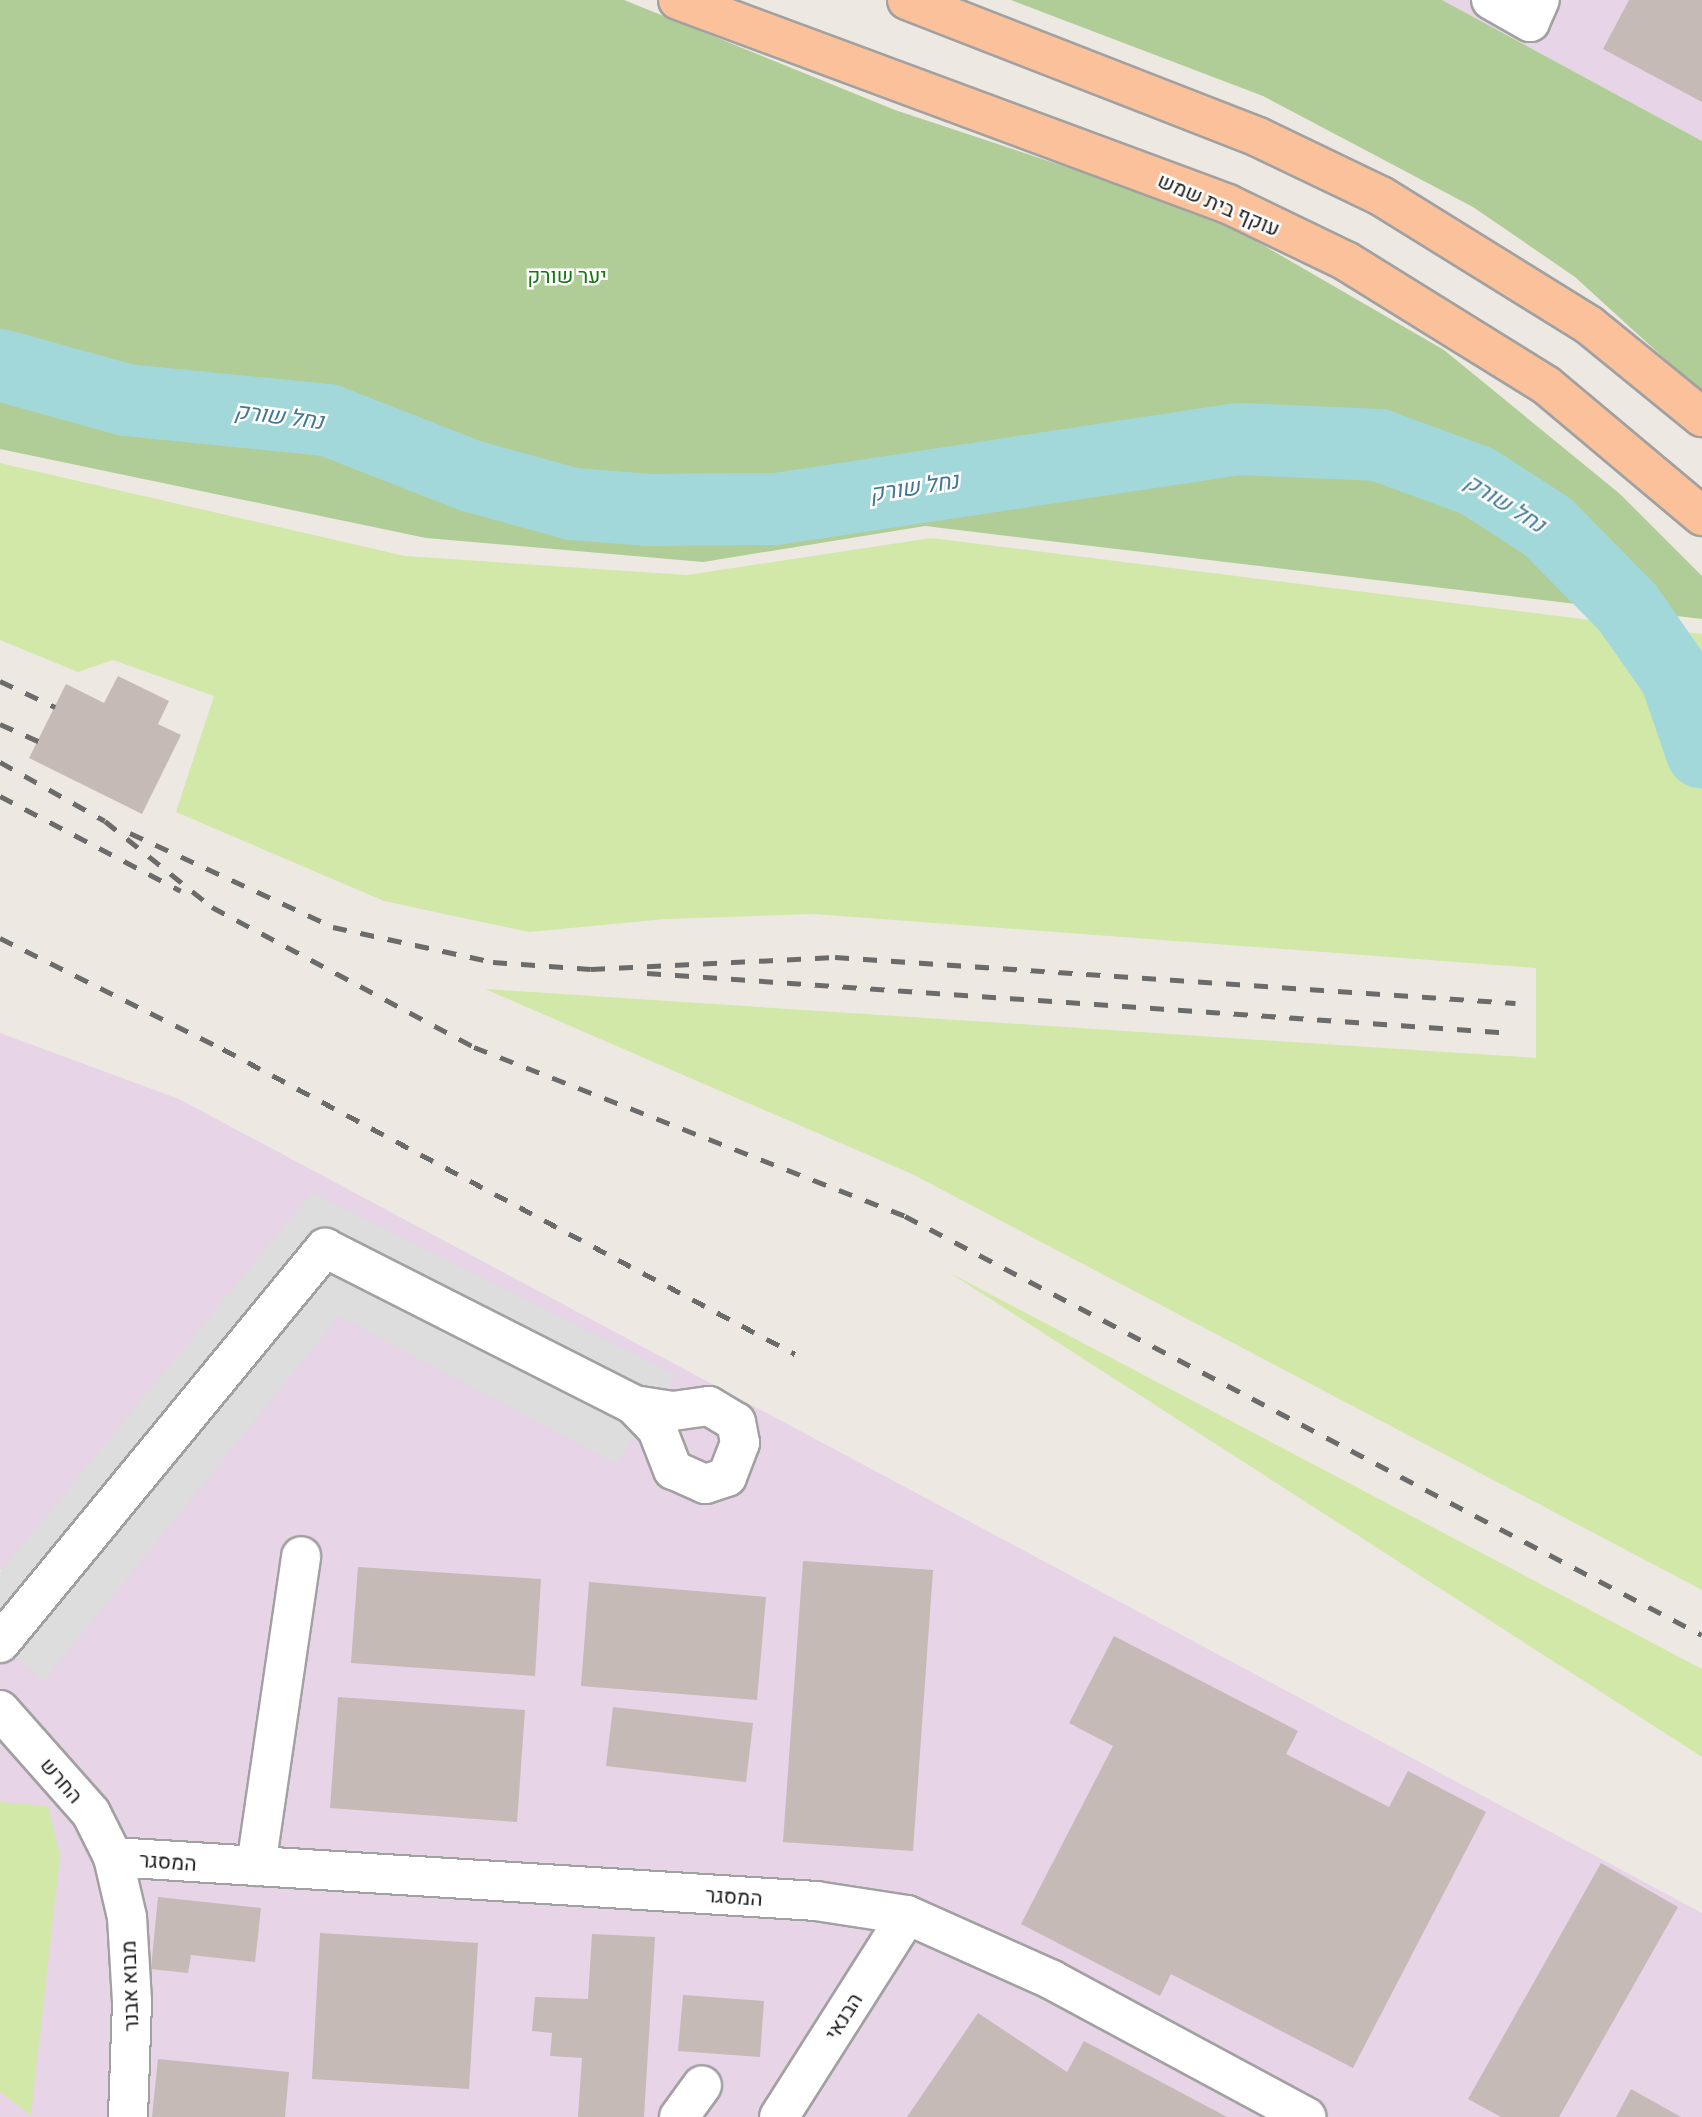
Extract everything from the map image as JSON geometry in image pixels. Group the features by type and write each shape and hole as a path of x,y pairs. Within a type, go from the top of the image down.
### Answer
{"main road":[{"name":"עוקף בית שמש","path":"678,0 1228,204 1346,261 1546,385 1702,516"},
{"path":"907,0 1258,137 1381,196 1589,325 1702,417"}],"street":[{"path":"1491,0 1530,22 1540,0"},
{"path":"0,1643 325,1248 634,1405"},
{"path":"256,1866 301,1556"},
{"name":"החרש","path":"0,1710 91,1814 113,1857"},
{"name":"המסגר","path":"113,1857 816,1901 907,1915 1052,1980 1306,2117"},
{"name":"מבוא אבנר","path":"113,1857 127,1917 132,2002 128,2117"},
{"name":"הבנאי","path":"779,2117 907,1915"},
{"path":"679,2117 702,2085"}],"shaded area":[{"path":"1442,0 1702,0 1702,141"},
{"path":"0,1033 179,1099 1702,1913 1702,2117 0,2117 0,1602 11,1582 0,1569"},
{"path":"312,1192 676,1375 616,1464 339,1316 43,1682 0,1641 0,1572"}],"green space":[{"name":"יער שורק","path":"0,0 624,0 895,110 1211,215 1444,350 1620,494 1702,576 1702,619 925,526 703,562 426,538 0,449"},
{"path":"1011,0 1442,0 1702,141 1702,393 1575,277 1473,207 1263,96"},
{"path":"0,463 405,556 687,575 931,538 1702,634 1702,1590 912,1174 485,989 1536,1058 1536,968 814,914 666,919 529,932 384,901 176,812 214,696 113,660 78,672 0,640"},
{"path":"950,1273 1702,1669 1702,1757 1699,1755"},
{"path":"0,1802 48,1806 60,1856 31,2115 0,2092"}],"building":[{"path":"1629,0 1702,0 1702,102 1603,49"},
{"path":"118,676 169,701 158,724 181,735 142,814 29,758 66,684 104,703"},
{"path":"803,1561 933,1570 913,1851 783,1842"},
{"path":"358,1567 541,1579 535,1676 351,1663"},
{"path":"589,1582 766,1597 757,1700 581,1686"},
{"path":"1114,1636 1298,1731 1286,1754 1389,1807 1408,1771 1486,1812 1353,2068 1171,1974 1160,1996 1021,1924 1113,1746 1069,1723"},
{"path":"338,1697 525,1710 517,1822 330,1808"},
{"path":"613,1707 753,1723 746,1782 606,1766"},
{"path":"1601,1863 1678,1907 1559,2117 1501,2117 1468,2099"},
{"path":"158,1897 261,1908 255,1962 191,1955 188,1973 151,1969"},
{"path":"320,1933 478,1943 469,2089 312,2079"},
{"path":"592,1934 655,1937 644,2117 578,2117 582,2058 550,2056 552,2033 532,2031 535,1997 588,1999"},
{"path":"683,1995 764,2001 760,2057 678,2051"},
{"path":"978,2013 1067,2072 1084,2041 1227,2117 907,2117"},
{"path":"158,2059 289,2072 285,2117 152,2117"},
{"path":"1631,2089 1681,2117 1616,2117"}],"waterway":[{"name":"נחל שורק","path":"0,365 126,400 328,420 471,476 573,504 649,510 776,509 1241,439 1379,445 1477,481 1548,527 1627,607 1676,677 1702,753"}],"railway":[{"path":"0,681 55,707"},
{"path":"0,724 38,741"},
{"path":"0,762 105,821 212,907 474,1047 905,1216 1702,1635"},
{"path":"0,796 181,891"},
{"path":"130,833 333,927 493,962 591,969 835,957 1515,1003"},
{"path":"0,938 223,1049 795,1354"},
{"path":"647,973 1513,1033"}]}
